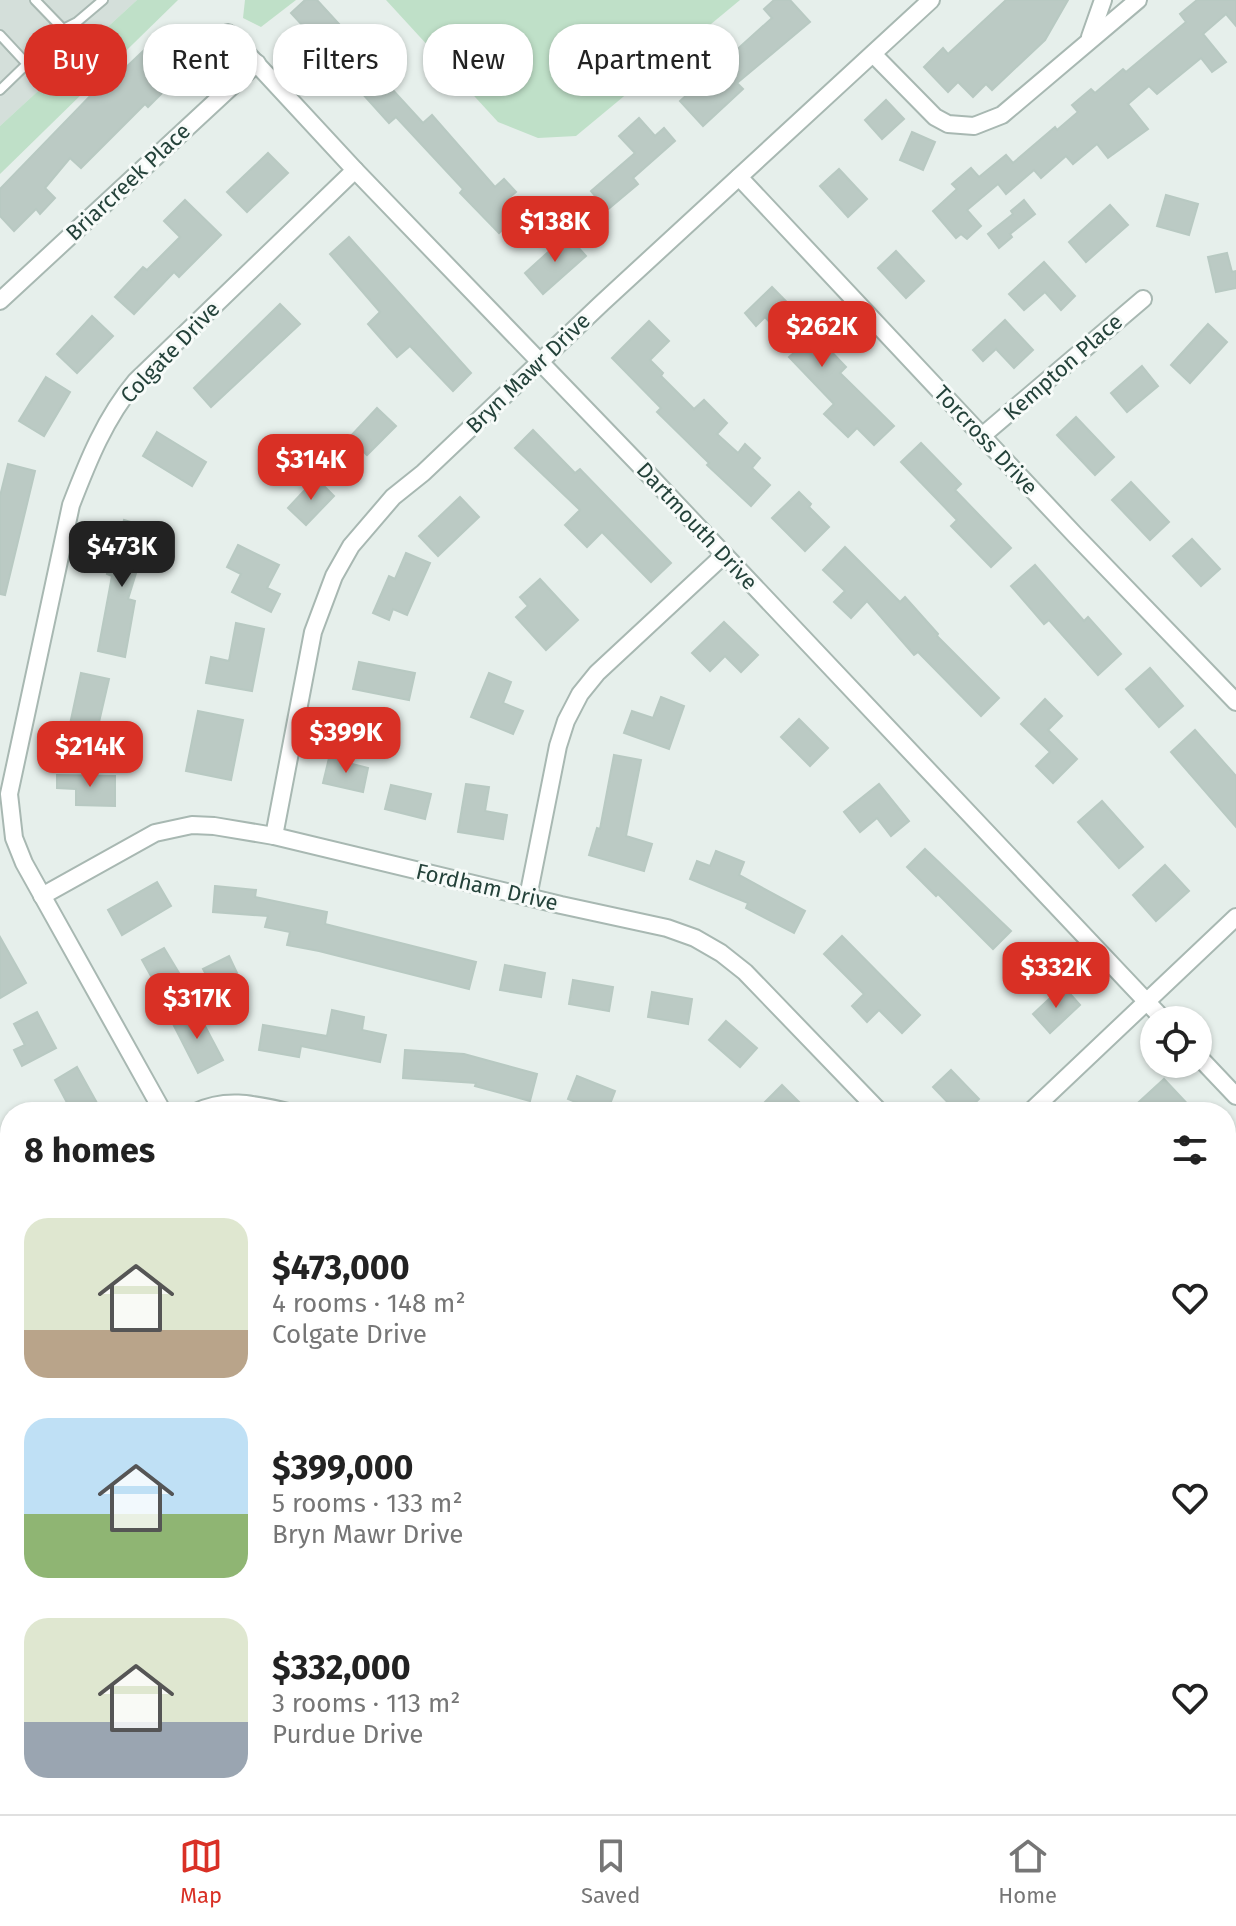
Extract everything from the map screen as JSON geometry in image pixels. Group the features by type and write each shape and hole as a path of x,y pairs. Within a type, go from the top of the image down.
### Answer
{"street":[{"name":"Bryn Mawr Drive","path":"274,836 320,607 334,576 370,522 393,497 423,473 931,0"},
{"path":"1090,39 1103,0"},
{"path":"873,54 935,117 948,124 974,126 1002,115 1138,0"},
{"name":"Dartmouth Drive","path":"257,63 355,170 1151,1006"},
{"name":"Briarcreek Place","path":"0,301 221,96"},
{"name":"Colgate Drive","path":"157,1102 24,863 14,838 9,794 71,505 87,462 108,422 136,381 355,170"},
{"name":"Torcross Drive","path":"739,177 1236,702"},
{"name":"Kempton Place","path":"982,436 1143,299"},
{"path":"528,897 558,746 580,694 597,673 724,555"},
{"name":"Fordham Drive","path":"42,896 137,840 173,828 214,826 274,836 667,928 695,938 745,972 870,1102"},
{"path":"1040,1102 1236,917"},
{"path":"1212,1071 1236,1096"}],"lane":[{"path":"35,0 58,24"},
{"path":"73,24 103,0"},
{"path":"0,35 24,61"},
{"path":"0,90 24,67"}],"shaded area":[{"path":"0,0 137,0 111,24 24,24 24,96 33,96 0,126"}],"green space":[{"path":"137,0 178,0 153,24 143,24 143,34 127,50 127,24 111,24"},
{"path":"245,0 296,0 261,27 243,18"},
{"path":"386,0 740,0 711,24 549,24 549,96 624,96 576,136 538,138 498,122 474,96 533,96 533,24 423,24 423,40"},
{"path":"33,96 80,96 0,174 0,126"}],"building":[{"path":"305,0 317,0 339,24 301,24 291,13"},
{"path":"774,0 790,0 810,22 739,81 739,48 772,18 764,9"},
{"path":"1006,0 1068,0 1045,40 992,90 986,84 973,97 958,82 948,92 924,67 943,48 948,54"},
{"path":"1197,0 1236,0 1236,26 1226,14 1203,34 1226,62 1212,72 1201,58 1157,94 1149,86 1128,104 1148,129 1108,158 1097,144 1073,164 1066,156 1041,178 1034,170 1006,194 998,184 967,210 981,226 967,239 961,234 956,238 933,211 957,189 952,184 971,168 979,177 1006,155 1013,163 1055,127 1057,130 1078,112 1072,105 1091,89 1095,93 1123,69 1126,72 1186,22 1180,14"},
{"path":"143,51 143,96 159,96 148,107 145,104 81,168 70,158 45,188 55,198 40,214 36,209 14,231 0,216 0,189 90,96 127,96 127,66"},
{"path":"365,96 398,96 423,123 432,115 495,187 504,179 516,192 504,202 517,215 499,233 460,193 463,189 396,117 389,123"},
{"path":"686,96 735,96 703,126 680,101"},
{"path":"886,100 904,119 882,139 865,120"},
{"path":"639,118 655,136 664,128 675,141 633,178 638,184 607,210 591,191 635,153 619,136"},
{"path":"912,132 935,142 923,170 900,160"},
{"path":"268,153 288,173 247,212 227,192"},
{"path":"839,169 867,199 848,217 820,186"},
{"path":"1166,195 1198,204 1189,235 1157,226"},
{"path":"185,200 221,235 179,277 174,272 134,314 115,297 143,267 147,270 180,237 164,221"},
{"path":"1024,200 1035,214 1010,234 1012,237 999,248 988,234 1013,214 1011,211"},
{"path":"1110,205 1128,225 1086,262 1069,242"},
{"path":"567,235 586,256 543,294 525,273"},
{"path":"349,237 471,373 453,391 410,346 397,357 368,324 380,312 330,254"},
{"path":"896,251 924,281 906,298 878,268"},
{"path":"1227,253 1232,272 1236,271 1236,288 1216,292 1208,257"},
{"path":"1044,262 1075,296 1061,310 1045,292 1024,310 1009,294"},
{"path":"772,287 828,344 826,346 846,367 840,373 894,426 874,445 857,428 848,437 824,414 834,404 789,357 796,351 765,317 756,326 745,313"},
{"path":"280,304 300,324 211,407 194,388"},
{"path":"92,316 113,336 77,373 57,354"},
{"path":"1005,320 1033,350 1014,368 996,349 983,361 973,350"},
{"path":"649,321 669,341 650,360 663,373 661,376 694,409 704,400 727,423 717,434 738,453 745,444 760,458 752,468 770,485 751,506 657,412 661,408 612,358"},
{"path":"1208,324 1227,342 1190,383 1171,365"},
{"path":"1142,366 1158,386 1127,412 1111,393"},
{"path":"46,377 70,392 44,436 19,421"},
{"path":"377,408 396,426 367,455 349,438"},
{"path":"1076,417 1114,457 1095,475 1057,435"},
{"path":"533,430 575,473 580,469 671,563 651,582 602,532 587,547 565,525 580,510 515,448"},
{"path":"157,432 206,462 192,486 143,456"},
{"path":"921,443 961,484 955,490 1011,548 991,567 951,526 957,520 901,462"},
{"path":"8,464 35,471 5,595 0,594 0,496"},
{"path":"316,478 334,496 306,525 288,508"},
{"path":"1131,482 1169,522 1150,540 1112,500"},
{"path":"799,492 829,527 805,551 772,518"},
{"path":"460,497 479,517 438,556 419,536"},
{"path":"124,520 150,528 128,599 135,601 125,657 98,651 112,576 107,574"},
{"path":"1192,539 1220,569 1201,586 1173,556"},
{"path":"238,545 279,565 267,588 280,594 271,612 232,592 241,574 227,567"},
{"path":"845,547 900,602 905,597 937,636 999,698 981,716 918,652 914,655 867,601 851,618 834,602 845,591 823,570"},
{"path":"406,553 430,563 407,615 393,609 389,620 373,613 389,576 395,579"},
{"path":"1035,565 1084,621 1088,617 1121,654 1098,675 1049,620 1044,624 1011,586"},
{"path":"540,579 578,620 546,650 516,617 528,606 520,597"},
{"path":"724,622 758,655 741,672 725,656 710,671 692,653"},
{"path":"236,623 264,629 252,691 206,683 211,657 229,661"},
{"path":"359,662 415,673 409,700 353,689"},
{"path":"1150,668 1183,706 1159,727 1126,689"},
{"path":"81,673 109,679 96,735 69,729"},
{"path":"489,673 511,682 503,703 523,711 513,734 471,717"},
{"path":"661,697 684,706 669,749 624,733 632,711 653,718"},
{"path":"1045,699 1062,716 1048,730 1077,759 1053,783 1036,766 1050,752 1021,724"},
{"path":"198,711 243,720 231,780 186,771"},
{"path":"799,719 828,748 810,766 781,737"},
{"path":"1195,730 1236,776 1236,827 1171,752"},
{"path":"614,755 641,760 626,836 652,844 644,871 589,855 597,828 600,829"},
{"path":"329,758 368,768 363,792 323,783"},
{"path":"57,775 115,776 115,806 76,805 76,789 57,788"},
{"path":"466,784 489,787 485,811 507,815 503,839 458,832"},
{"path":"879,784 909,821 891,836 877,818 860,832 844,812"},
{"path":"391,785 431,794 425,819 385,809"},
{"path":"1102,801 1143,847 1119,868 1078,822"},
{"path":"925,849 1011,931 993,949 907,867"},
{"path":"716,851 744,862 739,875 805,911 794,933 746,908 748,903 690,879 697,861 710,866"},
{"path":"1165,865 1189,891 1156,921 1133,895"},
{"path":"157,882 171,906 122,935 108,910"},
{"path":"215,886 256,890 255,897 327,912 325,924 476,962 469,989 287,945 290,932 265,927 268,916 213,912"},
{"path":"842,936 920,1015 902,1033 879,1010 867,1022 852,1006 864,994 824,954"},
{"path":"0,937 26,983 0,998"},
{"path":"164,948 185,983 162,996 142,960"},
{"path":"229,956 238,975 213,988 203,969"},
{"path":"505,965 545,973 541,997 500,990"},
{"path":"573,980 613,987 609,1011 569,1004"},
{"path":"1063,986 1080,1005 1050,1033 1033,1014"},
{"path":"652,992 692,999 688,1024 648,1017"},
{"path":"196,1009 223,1060 198,1073 172,1022"},
{"path":"332,1010 364,1017 362,1030 386,1035 380,1062 301,1046 299,1057 259,1050 263,1025 327,1036"},
{"path":"37,1012 56,1048 22,1066 14,1050 25,1045 14,1024"},
{"path":"726,1021 757,1048 740,1067 709,1040"},
{"path":"405,1050 464,1054 537,1074 530,1101 475,1086 476,1083 403,1078"},
{"path":"77,1067 96,1102 67,1102 55,1080"},
{"path":"951,1070 979,1099 976,1102 947,1102 933,1087"},
{"path":"577,1076 615,1091 611,1102 575,1102 568,1099"},
{"path":"1164,1079 1186,1102 1139,1102"},
{"path":"782,1085 799,1102 765,1102"}]}
